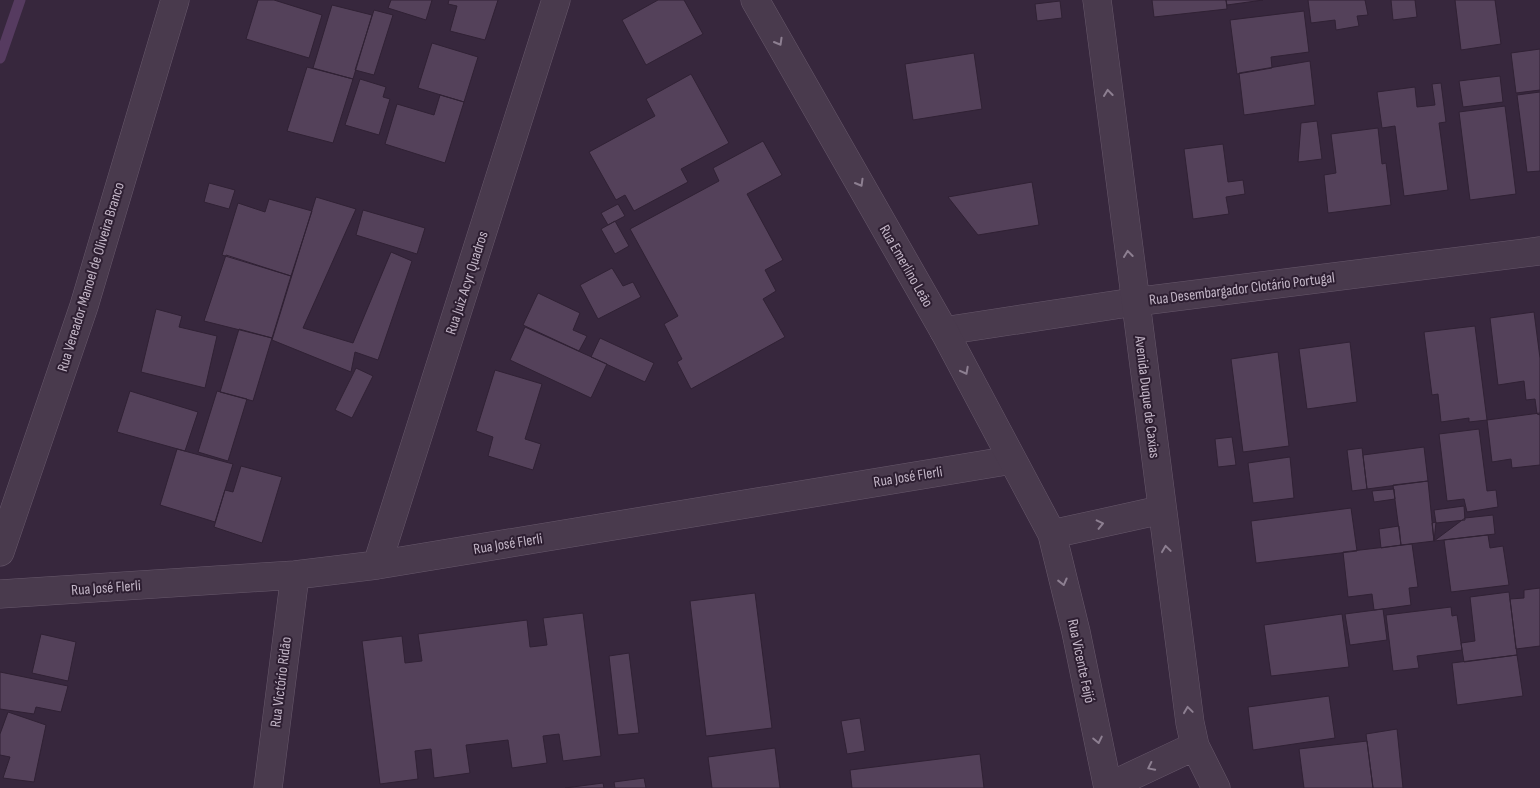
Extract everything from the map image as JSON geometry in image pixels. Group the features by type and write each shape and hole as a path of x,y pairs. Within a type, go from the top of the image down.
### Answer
{"street":[{"name":"Rua Vereador Manoel de Oliveira Branco","path":"0,552 84,306 175,0"},
{"name":"Rua Juiz Acyr Quadros","path":"377,565 556,0"},
{"name":"Rua Emerlino Leão","path":"755,0 944,331 1052,534"},
{"name":"Avenida Duque de Caxias","path":"1097,0 1134,302 1190,723 1195,746 1216,788"},
{"name":"Rua Desembargador Clotário Portugal","path":"944,331 1134,302 1540,251"},
{"name":"Rua José FIerli","path":"0,594 295,575 377,565 1012,460"},
{"path":"1052,534 1161,510"},
{"name":"Rua Vicente Feijó","path":"1052,534 1076,632 1108,788"},
{"name":"Rua Victório Ridão","path":"268,788 295,575"},
{"path":"1108,788 1195,746"}],"building":[{"path":"258,0 274,0 322,15 309,58 246,39"},
{"path":"391,0 432,0 426,20 388,8"},
{"path":"449,0 498,0 485,40 450,31 457,6 448,4"},
{"path":"658,0 684,0 703,34 646,65 622,20"},
{"path":"1152,0 1226,0 1227,9 1154,17"},
{"path":"1226,0 1263,0 1227,5"},
{"path":"1308,0 1365,0 1368,15 1357,16 1359,26 1336,30 1335,20 1311,23"},
{"path":"1391,0 1415,0 1417,17 1393,20"},
{"path":"1455,0 1495,0 1501,44 1461,50"},
{"path":"1060,1 1062,18 1037,21 1035,4"},
{"path":"332,5 372,15 353,79 313,68"},
{"path":"374,10 393,15 374,75 355,70"},
{"path":"1304,11 1309,52 1271,57 1272,68 1237,74 1230,20"},
{"path":"432,43 478,57 464,102 418,88"},
{"path":"1540,49 1540,90 1516,93 1511,53"},
{"path":"974,53 982,109 913,120 905,64"},
{"path":"1310,61 1315,105 1244,115 1239,73"},
{"path":"307,67 353,79 333,143 287,131"},
{"path":"691,74 729,143 681,169 688,182 634,211 625,195 616,200 589,152 655,116 646,99"},
{"path":"1500,76 1503,102 1463,107 1459,81"},
{"path":"360,79 386,87 383,97 390,99 379,135 345,125"},
{"path":"1441,83 1446,122 1439,123 1448,190 1404,196 1395,126 1382,128 1377,92 1415,87 1417,107 1435,105 1432,84"},
{"path":"1540,92 1540,171 1527,172 1517,95"},
{"path":"440,95 464,102 445,163 385,144 397,104 434,115"},
{"path":"1505,106 1516,194 1470,200 1459,112"},
{"path":"1317,121 1322,159 1298,162 1301,123"},
{"path":"1378,128 1382,164 1386,163 1391,205 1328,213 1324,175 1336,173 1331,134"},
{"path":"763,141 782,175 747,194 783,260 765,270 776,291 763,299 785,337 691,389 677,362 682,359 664,324 678,316 630,229 719,181 713,168"},
{"path":"1223,144 1228,182 1243,180 1245,194 1226,197 1229,214 1193,219 1184,149"},
{"path":"1032,182 1039,225 978,235 948,197"},
{"path":"209,183 235,190 229,209 204,202"},
{"path":"316,197 356,209 303,328 353,343 391,252 412,261 378,360 355,352 351,372 272,340"},
{"path":"269,199 312,211 291,276 222,255 238,203 265,212"},
{"path":"618,204 625,216 608,225 601,213"},
{"path":"363,210 425,228 417,254 356,235"},
{"path":"615,221 629,246 615,254 601,229"},
{"path":"226,255 291,276 272,338 204,321"},
{"path":"612,268 623,286 633,282 641,297 598,319 580,285"},
{"path":"538,293 580,313 573,330 587,336 579,351 523,325"},
{"path":"156,309 182,316 179,327 217,336 205,388 141,372"},
{"path":"1534,312 1540,358 1540,415 1537,414 1535,399 1526,400 1524,381 1498,385 1490,318"},
{"path":"1475,326 1487,420 1469,422 1469,418 1441,422 1438,394 1432,395 1424,332"},
{"path":"525,327 607,364 591,398 510,360"},
{"path":"239,329 272,338 253,401 220,392"},
{"path":"600,338 654,363 645,382 591,357"},
{"path":"1350,342 1357,402 1307,409 1299,349"},
{"path":"1278,352 1289,446 1243,452 1231,359"},
{"path":"356,368 373,376 352,418 335,410"},
{"path":"495,370 542,384 525,439 541,444 533,470 488,456 493,437 476,431"},
{"path":"130,391 198,412 185,451 117,432"},
{"path":"217,391 247,399 228,461 198,452"},
{"path":"1540,413 1540,465 1512,468 1511,459 1492,462 1487,420"},
{"path":"1479,429 1487,491 1496,490 1498,507 1467,512 1464,499 1447,501 1439,434"},
{"path":"1232,437 1236,465 1218,467 1215,439"},
{"path":"1424,447 1428,481 1367,489 1363,455"},
{"path":"1362,448 1367,489 1352,491 1347,450"},
{"path":"177,449 233,464 215,522 160,505"},
{"path":"1290,457 1294,498 1253,503 1248,463"},
{"path":"241,466 282,477 262,543 214,527 225,490 233,492"},
{"path":"1428,481 1434,541 1401,545 1393,485"},
{"path":"1394,489 1395,499 1374,502 1372,491"},
{"path":"1464,506 1465,520 1436,523 1434,510"},
{"path":"1351,508 1357,551 1256,563 1251,521"},
{"path":"1493,515 1495,534 1434,541 1465,518"},
{"path":"1436,522 1434,541 1432,523"},
{"path":"1399,526 1401,545 1381,548 1379,529"},
{"path":"1488,535 1490,548 1503,546 1509,585 1451,592 1444,540"},
{"path":"1412,544 1418,587 1409,588 1411,605 1374,610 1372,594 1348,597 1343,552"},
{"path":"1540,588 1540,646 1516,649 1510,599 1524,598 1524,590"},
{"path":"1509,592 1517,655 1464,662 1461,643 1475,641 1470,597"},
{"path":"755,593 772,728 706,736 690,601"},
{"path":"1451,607 1452,616 1457,615 1462,650 1417,656 1419,668 1393,671 1386,615"},
{"path":"1383,609 1387,640 1350,645 1345,614"},
{"path":"583,613 601,756 563,761 559,734 543,736 547,763 512,768 508,740 466,745 470,773 434,778 431,749 415,751 418,779 380,784 362,641 402,636 405,663 422,661 418,634 527,620 530,647 547,645 543,618"},
{"path":"1342,614 1349,667 1271,676 1264,625"},
{"path":"41,634 76,642 68,681 32,673"},
{"path":"629,653 639,733 618,735 609,656"},
{"path":"1517,655 1523,696 1457,705 1452,663"},
{"path":"0,672 68,686 61,712 36,707 34,714 0,709"},
{"path":"1329,696 1335,738 1253,750 1248,707"},
{"path":"8,712 46,725 34,782 3,778 10,757 0,755 0,734"},
{"path":"860,718 865,751 847,754 841,721"},
{"path":"1397,729 1403,788 1373,788 1366,734"},
{"path":"1367,741 1373,788 1304,788 1299,749"},
{"path":"775,748 780,788 712,788 708,757"},
{"path":"980,754 984,788 852,788 850,770"},
{"path":"644,778 646,788 615,788 614,782"},
{"path":"603,783 604,788 565,788"}],"waterway":[{"path":"0,58 20,0"}]}
